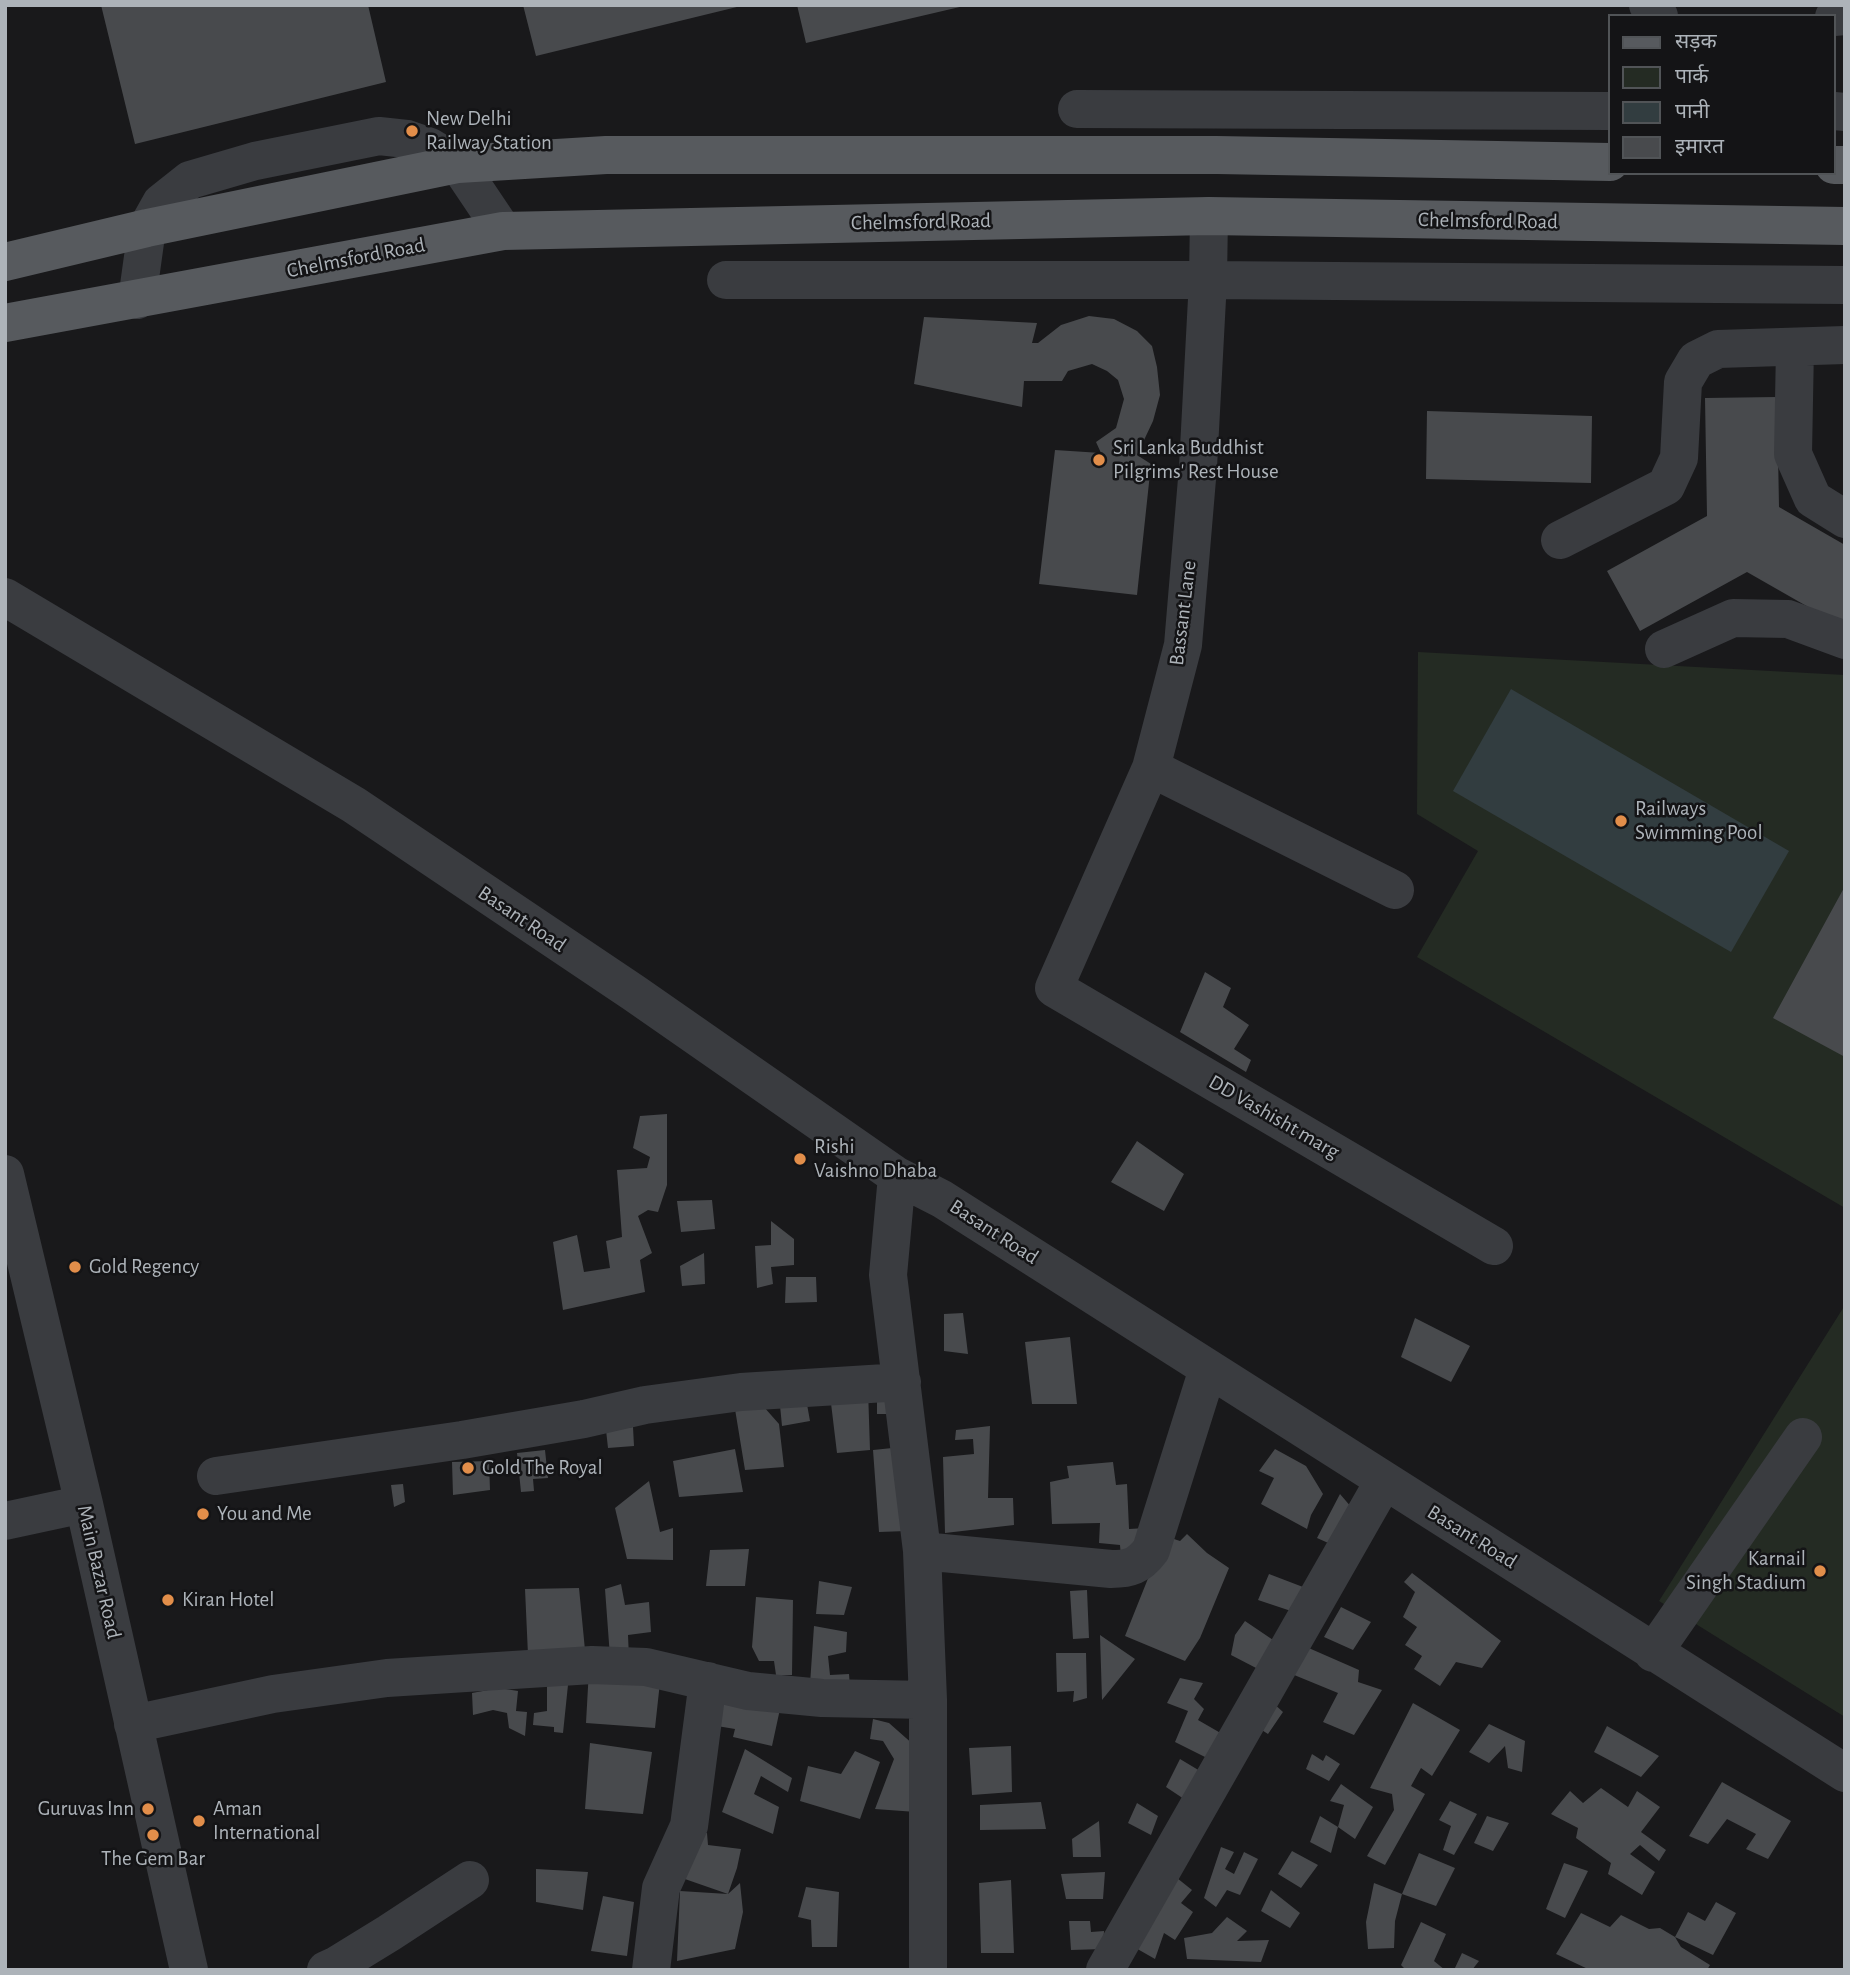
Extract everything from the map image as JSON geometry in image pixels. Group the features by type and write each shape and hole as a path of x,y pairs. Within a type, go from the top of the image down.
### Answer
{"main road":[{"path":"5,262 147,229 458,164 606,155 1217,155 1608,162"},
{"name":"Chelmsford Road","path":"5,323 503,231 1209,216 1845,226"}],"street":[{"path":"1077,109 1608,111"},
{"path":"458,164 503,231"},
{"name":"Bassant Lane","path":"1054,988 1151,768 1183,645 1198,467 1209,216"},
{"path":"137,300 147,229"},
{"path":"726,280 1208,280 1845,285"},
{"path":"1560,540 1666,485 1679,458 1683,382 1696,360 1718,349 1845,345"},
{"path":"1795,347 1793,454 1813,499 1845,519"},
{"name":"Basant Road","path":"5,597 354,805 634,993 897,1177 942,1199 1845,1773"},
{"path":"1664,649 1732,618 1788,619 1845,640"},
{"path":"1151,768 1395,890"},
{"name":"DD Vashisht marg","path":"1054,988 1494,1246"},
{"name":"Main Bazar Road","path":"5,1174 84,1504 189,1970"},
{"path":"897,1177 888,1275 922,1551 928,1700 928,1970"},
{"path":"922,1551 1111,1569 1128,1569 1142,1563 1151,1550 1208,1369"},
{"path":"215,1476 462,1440 700,1397 902,1382"},
{"path":"1653,1653 1803,1437"},
{"path":"1105,1970 1384,1481"},
{"path":"5,1521 84,1504"},
{"path":"133,1724 273,1694 387,1678 592,1665 646,1667 748,1691 797,1696 928,1700"},
{"path":"651,1970 661,1888 689,1826 708,1681"},
{"path":"326,1970 470,1880"}],"green space":[{"path":"1418,652 1845,675 1845,1208 1417,957 1478,851 1417,814"},
{"path":"1845,1305 1845,1717 1659,1601"}],"water":[{"name":"Railways Swimming Pool","path":"1511,689 1789,851 1731,952 1453,791"}],"building":[{"path":"101,5 368,5 386,82 135,144"},
{"path":"523,5 741,5 741,6 536,56"},
{"path":"797,5 964,5 964,6 806,43"},
{"name":"Sri Lanka Buddhist Pilgrims' Rest House","path":"1089,316 1114,319 1137,331 1152,346 1157,367 1160,395 1153,421 1137,455 1151,464 1137,595 1039,584 1055,450 1101,453 1096,442 1116,428 1124,399 1118,380 1092,364 1068,371 1062,381 1024,381 1022,407 914,384 924,317 1037,323 1032,343 1038,343 1061,325"},
{"path":"1777,397 1779,507 1845,545 1845,628 1747,572 1640,631 1607,571 1707,516 1705,398"},
{"path":"1427,411 1592,416 1591,483 1426,479"},
{"path":"1845,886 1845,1057 1773,1018"},
{"path":"1205,972 1231,988 1223,1007 1249,1025 1234,1049 1251,1060 1246,1072 1180,1032"},
{"path":"667,1114 667,1185 658,1212 648,1210 638,1216 652,1253 640,1260 645,1292 563,1310 553,1242 577,1235 584,1272 610,1268 606,1241 622,1237 617,1170 647,1168 650,1157 633,1148 640,1116"},
{"path":"1137,1141 1184,1174 1164,1211 1111,1182"},
{"path":"712,1200 715,1229 681,1232 677,1201"},
{"path":"771,1221 794,1239 794,1265 771,1267 773,1284 757,1288 755,1246 771,1245"},
{"path":"704,1253 705,1284 682,1286 680,1266"},
{"path":"786,1277 816,1277 817,1302 785,1303"},
{"path":"963,1313 968,1354 944,1351 944,1314"},
{"path":"1415,1318 1470,1346 1451,1382 1401,1357"},
{"path":"1070,1337 1077,1404 1032,1404 1025,1342"},
{"path":"868,1389 870,1450 837,1453 830,1395"},
{"path":"805,1393 810,1421 782,1426 779,1395"},
{"path":"877,1393 900,1414 877,1414"},
{"path":"756,1398 779,1424 784,1467 745,1470 734,1403"},
{"path":"990,1426 988,1498 1013,1498 1014,1525 945,1533 943,1457 974,1454 973,1439 955,1440 956,1430"},
{"path":"633,1427 634,1446 608,1448 606,1430"},
{"path":"902,1447 907,1531 879,1532 873,1450"},
{"path":"735,1449 743,1492 679,1497 673,1461"},
{"path":"1275,1449 1306,1466 1323,1494 1311,1515 1307,1529 1261,1504 1274,1478 1259,1471"},
{"path":"545,1450 548,1478 533,1479 534,1491 521,1492 517,1453"},
{"path":"489,1461 490,1490 453,1495 452,1462"},
{"path":"1113,1462 1116,1485 1127,1484 1129,1529 1146,1528 1121,1557 1120,1545 1099,1543 1100,1523 1052,1524 1050,1482 1069,1478 1067,1466"},
{"path":"649,1481 660,1532 673,1528 673,1560 627,1559 615,1508"},
{"path":"403,1484 405,1502 394,1507 391,1485"},
{"path":"1340,1494 1352,1508 1335,1546 1317,1538"},
{"path":"1187,1534 1207,1553 1229,1568 1200,1638 1185,1661 1125,1636 1165,1536 1180,1541"},
{"path":"749,1549 745,1586 706,1586 710,1550"},
{"path":"1412,1573 1501,1641 1482,1668 1456,1662 1440,1686 1414,1669 1422,1656 1405,1645 1417,1627 1403,1617 1415,1592 1404,1582"},
{"path":"1269,1574 1303,1587 1291,1611 1258,1600"},
{"path":"819,1581 852,1587 844,1615 816,1614"},
{"path":"621,1584 625,1605 649,1602 651,1632 628,1635 629,1658 610,1657 605,1589"},
{"path":"579,1588 585,1650 528,1655 525,1589"},
{"path":"1087,1590 1089,1638 1073,1639 1070,1591"},
{"path":"756,1597 793,1600 792,1675 776,1675 774,1661 759,1661 752,1647"},
{"path":"1341,1607 1371,1622 1353,1650 1324,1637"},
{"path":"1245,1621 1276,1642 1258,1669 1231,1655 1235,1635"},
{"path":"814,1626 847,1632 846,1652 828,1656 830,1675 849,1674 850,1687 810,1684"},
{"path":"1100,1635 1135,1659 1102,1700"},
{"path":"1295,1642 1359,1670 1358,1682 1382,1690 1354,1735 1323,1722 1338,1693 1282,1670"},
{"path":"1056,1653 1086,1653 1087,1698 1073,1702 1074,1691 1057,1692"},
{"path":"589,1669 661,1673 655,1728 586,1723"},
{"path":"1180,1678 1203,1683 1194,1699 1204,1709 1198,1720 1224,1735 1207,1758 1175,1742 1188,1711 1167,1703"},
{"path":"547,1685 568,1685 563,1733 554,1732 554,1727 533,1725 534,1713 547,1711"},
{"path":"499,1688 518,1691 516,1711 527,1712 525,1736 509,1728 507,1713 493,1710 473,1715 472,1693"},
{"path":"719,1700 780,1709 772,1746 733,1737 735,1729 717,1726"},
{"path":"1272,1702 1283,1712 1268,1734 1257,1727"},
{"path":"1413,1703 1460,1730 1432,1776 1421,1768 1411,1786 1425,1794 1385,1865 1367,1856 1394,1810 1392,1794 1370,1788"},
{"path":"873,1719 889,1723 923,1753 916,1812 875,1809 894,1759 883,1741 870,1739"},
{"path":"1489,1724 1525,1741 1522,1772 1508,1768 1505,1746 1489,1763 1469,1752"},
{"path":"1607,1726 1659,1756 1641,1777 1594,1752"},
{"path":"590,1743 652,1752 643,1814 585,1809"},
{"path":"1011,1746 1012,1792 972,1795 969,1748"},
{"path":"745,1749 792,1778 788,1792 761,1776 754,1794 779,1807 773,1834 722,1812"},
{"path":"855,1751 880,1762 860,1819 800,1801 808,1766 841,1774"},
{"path":"1312,1754 1323,1761 1326,1755 1340,1764 1329,1781 1306,1769"},
{"path":"1180,1759 1200,1771 1184,1799 1166,1787"},
{"path":"1722,1782 1791,1821 1768,1859 1746,1849 1756,1834 1727,1819 1708,1844 1689,1836"},
{"path":"1341,1784 1373,1807 1355,1839 1338,1827 1344,1805 1330,1801"},
{"path":"1601,1788 1628,1807 1637,1791 1660,1807 1641,1832 1666,1850 1659,1861 1640,1845 1630,1854 1655,1872 1642,1895 1608,1874 1611,1863 1576,1838 1578,1828 1551,1814 1570,1791 1583,1803"},
{"path":"1450,1801 1477,1814 1454,1855 1443,1850 1451,1826 1439,1820"},
{"path":"1041,1802 1046,1829 980,1830 980,1805"},
{"path":"1137,1803 1158,1816 1151,1835 1128,1823"},
{"path":"1320,1816 1338,1827 1331,1853 1310,1842"},
{"path":"1487,1816 1509,1823 1493,1851 1474,1843"},
{"path":"1099,1821 1101,1857 1073,1857 1072,1839"},
{"path":"690,1832 707,1833 708,1845 741,1849 728,1894 682,1878"},
{"path":"1221,1847 1234,1852 1225,1869 1234,1874 1244,1852 1258,1859 1240,1895 1227,1890 1216,1907 1204,1898"},
{"path":"1292,1851 1318,1865 1301,1888 1278,1874"},
{"path":"1419,1853 1455,1868 1436,1906 1402,1894"},
{"path":"1564,1863 1588,1871 1565,1918 1546,1909"},
{"path":"536,1869 588,1872 583,1910 536,1902"},
{"path":"1105,1872 1103,1899 1066,1899 1061,1874"},
{"path":"1172,1874 1192,1890 1181,1903 1193,1912 1175,1940 1164,1933 1155,1959 1134,1947"},
{"path":"1011,1880 1014,1953 981,1953 979,1883"},
{"path":"740,1883 743,1912 735,1949 677,1961 680,1891 728,1894"},
{"path":"1374,1883 1402,1894 1395,1921 1394,1948 1368,1949 1366,1922"},
{"path":"806,1887 839,1892 837,1947 812,1947 811,1920 798,1917"},
{"path":"1271,1890 1300,1913 1290,1928 1261,1911"},
{"path":"603,1896 634,1902 627,1956 591,1951"},
{"path":"1716,1902 1736,1913 1713,1955 1675,1937 1688,1912 1705,1921"},
{"path":"1581,1913 1610,1927 1621,1915 1649,1929 1660,1928 1675,1937 1681,1947 1710,1965 1707,1970 1590,1970 1556,1954"},
{"path":"1227,1917 1247,1931 1237,1941 1269,1940 1261,1962 1187,1959 1184,1938 1212,1933"},
{"path":"1069,1921 1090,1921 1091,1932 1104,1931 1103,1949 1071,1950"},
{"path":"1421,1922 1446,1934 1434,1961 1445,1970 1406,1970 1401,1965"},
{"path":"1462,1953 1479,1961 1472,1970 1454,1970"}],"place":[{"name":"New Delhi Railway Station","path":"412,131"},
{"name":"Sri Lanka Buddhist Pilgrims' Rest House","path":"1099,460"},
{"name":"Railways Swimming Pool","path":"1621,821"},
{"name":"Rishi Vaishno Dhaba","path":"800,1159"},
{"name":"Gold Regency","path":"75,1267"},
{"name":"Gold The Royal","path":"468,1468"},
{"name":"You and Me","path":"203,1514"},
{"name":"Karnail Singh Stadium","path":"1820,1571"},
{"name":"Kiran Hotel","path":"168,1600"},
{"name":"Guruvas Inn","path":"148,1809"},
{"name":"Aman International","path":"199,1821"},
{"name":"The Gem Bar","path":"153,1835"}]}
